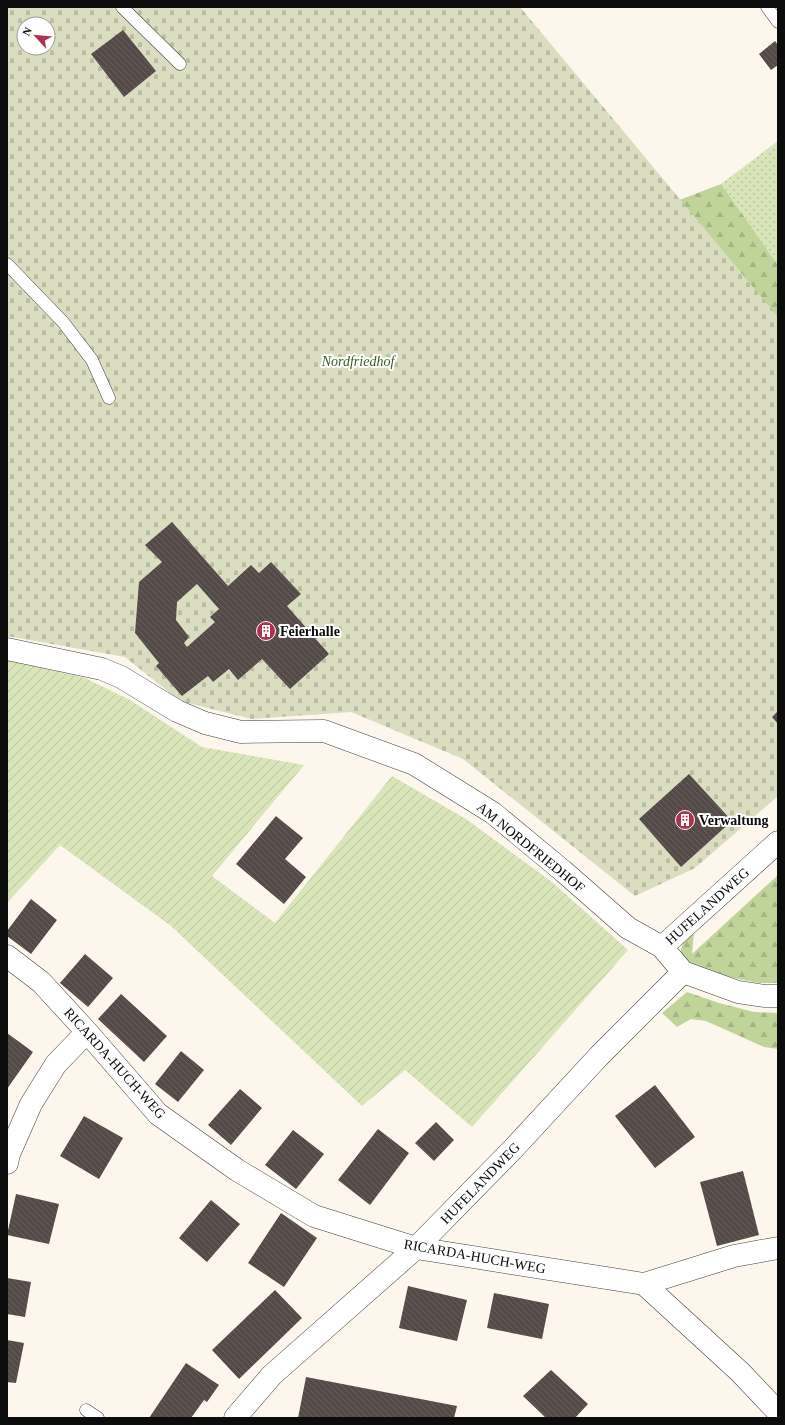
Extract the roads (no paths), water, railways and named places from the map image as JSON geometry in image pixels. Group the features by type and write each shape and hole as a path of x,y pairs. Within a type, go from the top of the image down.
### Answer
{"street":[{"name":"AM NORDFRIEDHOF","path":"7,649 102,669 122,677 177,711 205,723 241,732 324,731 414,764 493,813 563,871 628,928 662,947"},
{"name":"HUFELANDWEG","path":"778,842 662,947 683,972 738,992 765,996 778,996"},
{"name":"RICARDA-HUCH-WEG","path":"7,956 41,982 87,1032 158,1114 237,1170 314,1216 416,1248 644,1284"},
{"name":"HUFELANDWEG","path":"239,1417 272,1375 416,1248 512,1150 599,1056 683,972"},
{"path":"7,1163 9,1154 31,1104 56,1064 87,1032"},
{"path":"644,1284 734,1256 778,1248"},
{"path":"644,1284 740,1372 778,1412"}],"lane":[{"path":"122,7 180,64"},
{"path":"767,7 778,22"},
{"path":"7,264 63,322 92,360 109,398"},
{"path":"86,1410 98,1418"}],"place":[{"name":"Feierhalle","path":"266,631"},
{"name":"Verwaltung","path":"685,820"}],"park label":[{"name":"Nordfriedhof","path":"358,361"}]}
